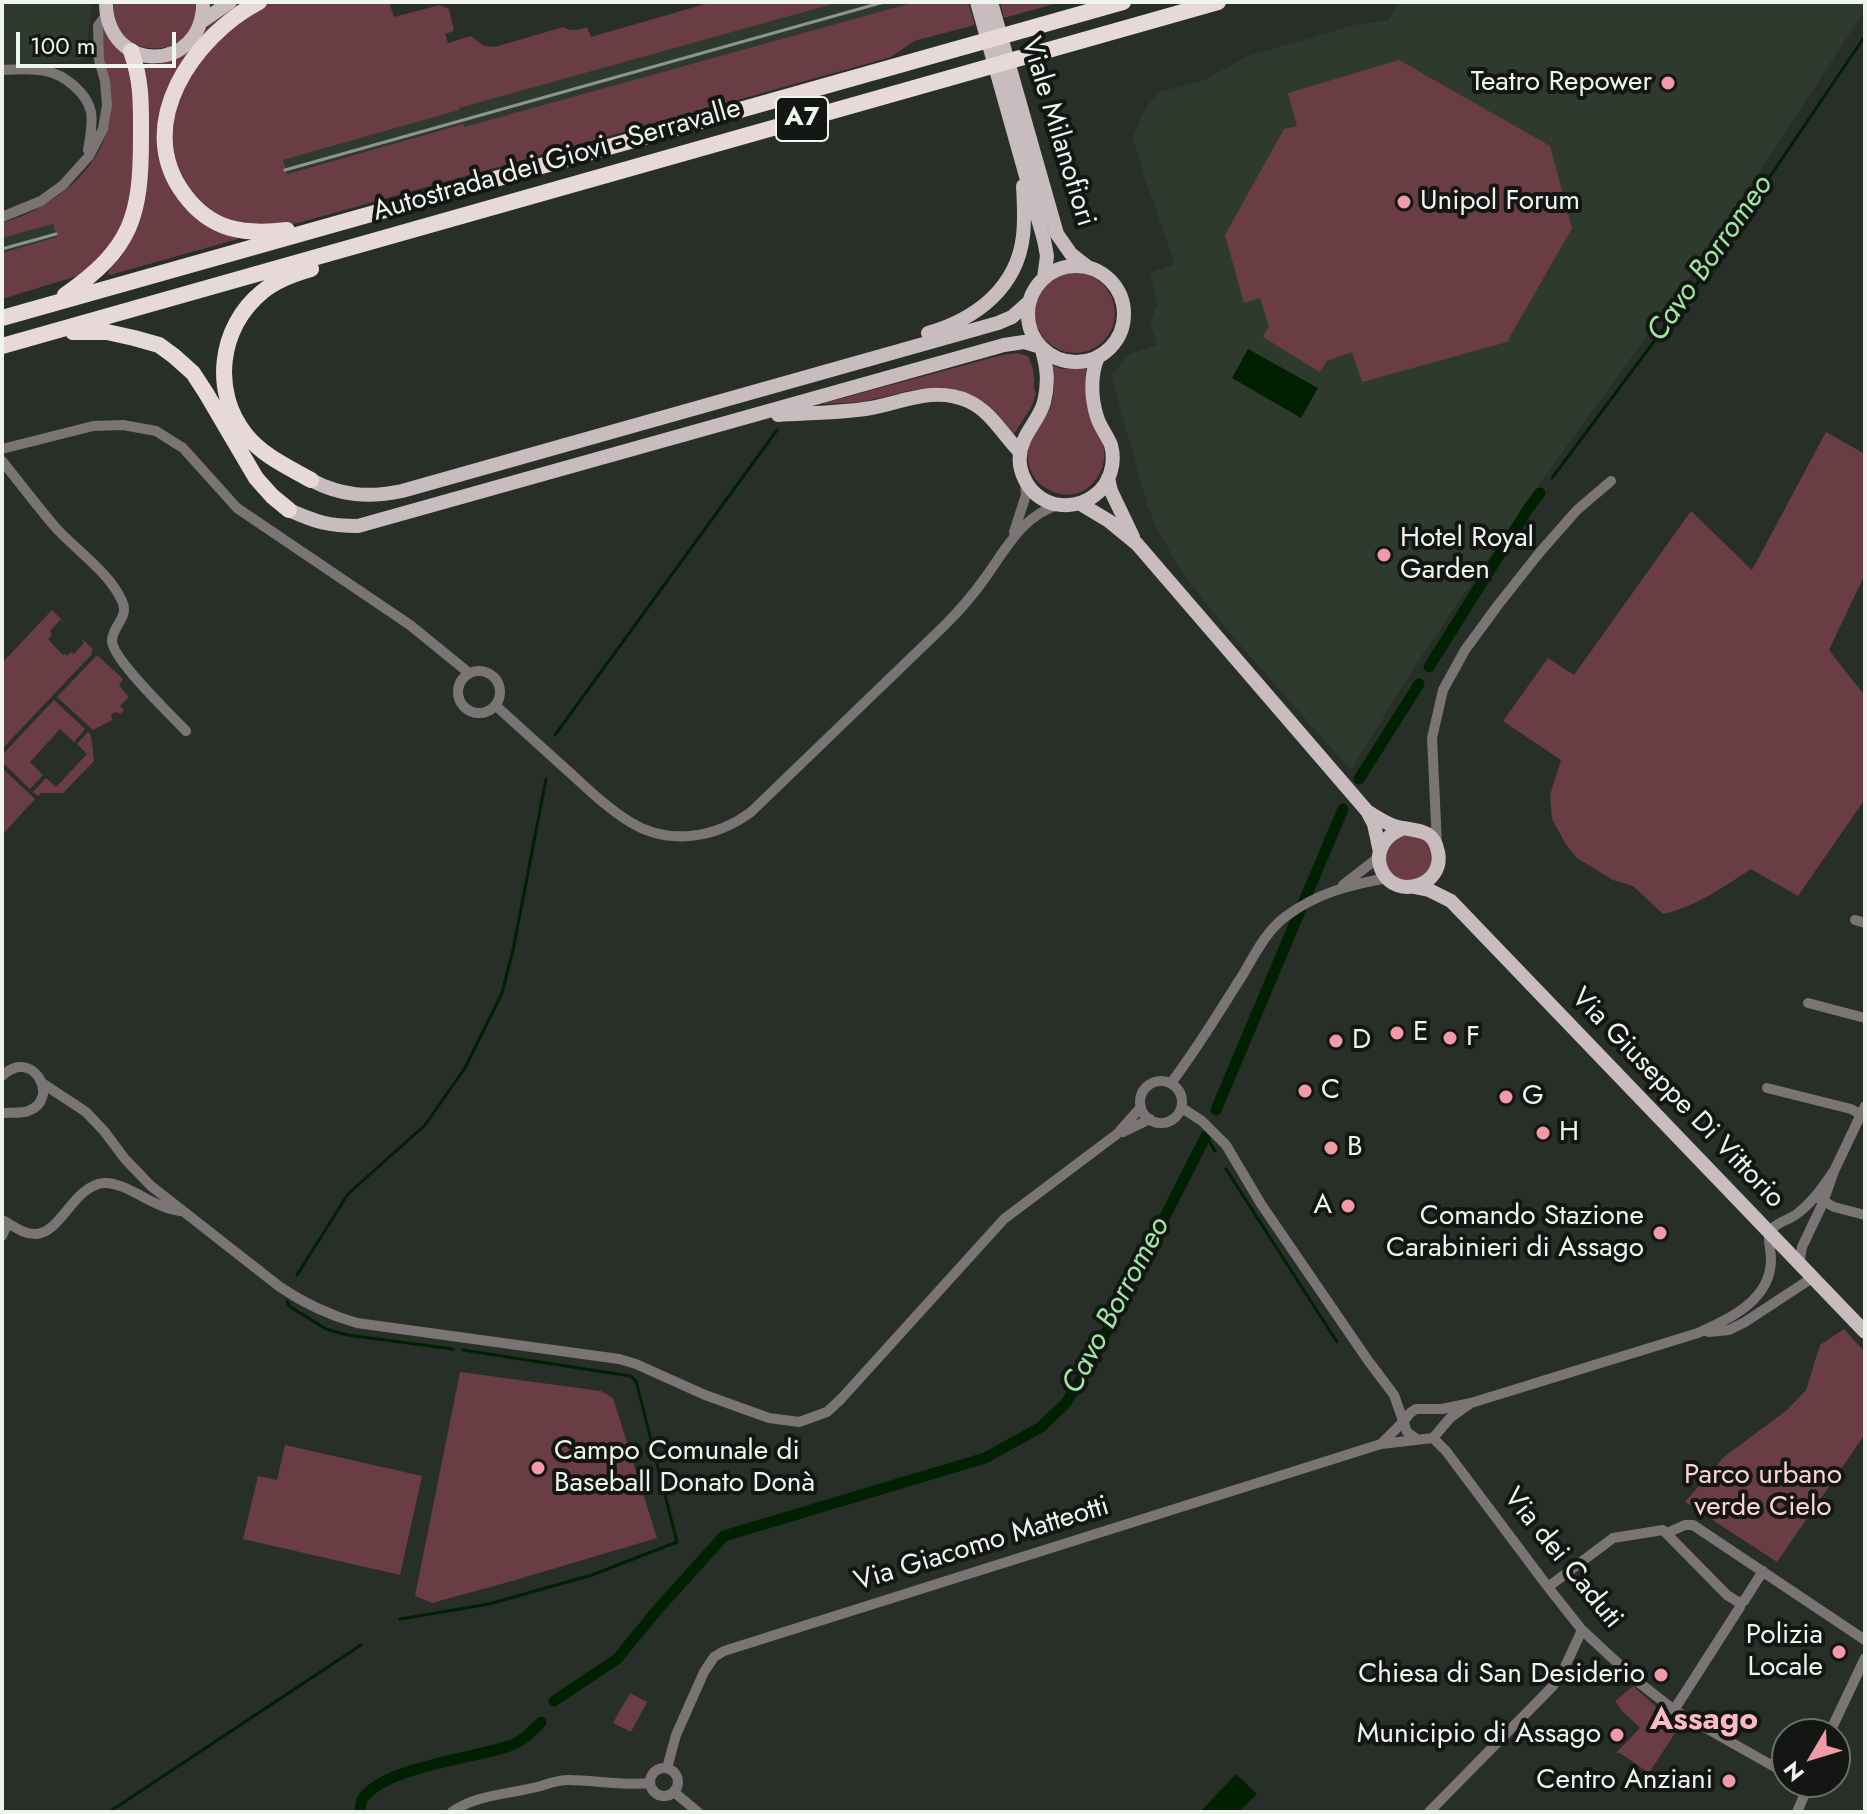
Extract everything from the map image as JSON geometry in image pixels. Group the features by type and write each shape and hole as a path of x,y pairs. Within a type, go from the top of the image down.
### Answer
{"highway":[{"path":"259,2 215,34 186,68 175,87 165,135 167,161 190,203 224,227 256,232 332,225"},
{"name":"Autostrada dei Giovi - Serravalle","path":"2,318 1123,2"},
{"name":"Autostrada dei Giovi - Serravalle","path":"2,346 1218,2"},
{"path":"52,304 107,262 131,224 139,194 141,90 131,51"},
{"path":"311,480 257,446 241,428 229,404 224,358 232,331 245,309 265,289 290,276 407,242 529,196"},
{"path":"47,333 107,332 159,345 193,373 256,478 289,510"}],"main road":[{"path":"106,8 114,37 131,51 154,57 175,53 195,36 201,22 203,2"},
{"path":"201,22 230,2"},
{"name":"Viale Milanofiori","path":"977,2 1057,234 1071,254 1089,268"},
{"name":"Viale Milanofiori","path":"991,2 1025,147 1023,164 1044,240 1047,256 1044,278"},
{"path":"882,356 909,339 964,320 1001,289 1014,270 1021,247 1024,223 1023,164"},
{"path":"289,510 315,522 358,526 1004,345 1024,342 1041,347 1063,360 1083,362 1098,357 1111,347 1120,333 1123,307 1113,284 1104,275 1078,266 1063,268 1044,278 1029,302 1030,328 1041,347 1047,366 1046,392 1040,413 1020,452 1025,481 1039,496 1059,505 1079,503 1096,495 1108,478 1113,455 1097,416 1093,392 1093,368 1098,357"},
{"path":"311,480 344,493 362,496 391,493 998,323 1012,317 1029,302"},
{"path":"746,417 870,408 943,394 966,400 987,412 1020,452"},
{"path":"1108,478 1111,491 1137,544"},
{"path":"1079,503 1109,521 1137,544 1367,811 1374,824 1381,868 1387,878 1401,887 1414,887 1430,879 1438,856 1427,834 1384,821 1367,811"},
{"path":"1379,854 1390,835 1408,828"},
{"name":"Via Giuseppe Di Vittorio","path":"1438,856 1451,901"},
{"name":"Via Giuseppe Di Vittorio","path":"1414,887 1429,890 1451,901 1865,1332"}],"street":[{"path":"2,217 32,205 63,185 89,156 103,129 107,105 99,60 98,26 106,8"},
{"path":"2,70 49,71 65,78 88,103 92,114 91,130 89,148 81,167"},
{"path":"2,449 93,426 123,425 156,431 183,448 237,508 410,625 469,673"},
{"path":"2,461 58,529 101,572 122,600 124,612 112,639 114,649 134,676 186,731"},
{"path":"1012,538 1026,495 1025,481"},
{"path":"1438,856 1432,738 1443,690 1465,650 1540,552 1577,510 1611,481"},
{"path":"495,705 633,824 674,837 720,831 751,812 965,605 1012,538 1032,517 1059,505"},
{"path":"482,671 495,678 500,692 490,709 472,712 462,704 458,687 469,673 482,671"},
{"path":"1408,828 1430,820 1436,813"},
{"path":"1340,888 1379,854"},
{"path":"1171,1083 1263,941 1284,917 1340,888 1387,878"},
{"path":"1808,1003 1865,1018"},
{"path":"2,1076 11,1065 29,1068 42,1083 39,1103"},
{"path":"42,1083 86,1112 137,1173 185,1213 292,1295 336,1317 357,1323 619,1359 739,1409 769,1418 799,1422 827,1412 841,1399 1004,1219 1117,1134 1141,1107 1142,1094 1151,1083 1171,1083 1181,1094 1182,1108 1169,1121 1150,1119 1141,1107"},
{"path":"1767,1088 1864,1113 1819,1198 1799,1256 1799,1265"},
{"path":"2,1103 7,1112 25,1112 48,1100 66,1099"},
{"path":"1182,1108 1202,1121 1226,1145 1261,1204 1394,1395 1407,1432 1419,1440 1433,1438 1440,1432 1439,1415 1394,1395"},
{"path":"1117,1134 1150,1119"},
{"path":"2,1236 5,1221 25,1233 45,1231 78,1197 104,1183 123,1187 164,1207 185,1213"},
{"path":"1780,1284 1769,1233 1779,1223 1793,1218 1819,1198"},
{"path":"1819,1198 1834,1207 1865,1215"},
{"path":"1793,1218 1803,1223 1808,1236"},
{"path":"1404,1421 1410,1413 1471,1403 1698,1333 1722,1322 1780,1284 1812,1278"},
{"path":"1698,1333 1729,1330 1745,1322 1780,1284"},
{"path":"1441,1427 1471,1403"},
{"name":"Via Giacomo Matteotti","path":"1381,1444 1404,1421"},
{"name":"Via dei Caduti","path":"1433,1438 1582,1630 1674,1710 1771,1765"},
{"name":"Via Giacomo Matteotti","path":"667,1768 676,1735 704,1672 714,1657 724,1651 1381,1444 1419,1440"},
{"path":"1667,1533 1693,1525 1865,1640"},
{"path":"1548,1587 1613,1538 1663,1530 1727,1595 1741,1602"},
{"path":"1674,1710 1763,1571"},
{"path":"1429,1812 1553,1686 1582,1630"},
{"path":"1837,1718 1865,1658"},
{"path":"667,1768 677,1776 678,1784 674,1792 667,1796 659,1795 650,1783 652,1774 667,1768"},
{"path":"452,1812 482,1799 555,1781 629,1785 650,1783"},
{"path":"674,1792 698,1812"}],"shaded area":[{"path":"2,2 92,2 85,60 2,66"},
{"path":"840,2 915,2 286,174 283,160"},
{"path":"1399,2 1865,2 1865,10 1692,274 1535,490 1414,667 1351,770 1233,637 1182,572 1157,529 1147,504 1111,375 1130,354 1157,345 1150,322 1157,304 1150,273 1175,264 1133,138 1148,105 1159,92 1204,80 1248,56 1358,24 1388,21"},
{"path":"54,224 57,238 2,253 2,238"},
{"path":"1248,349 1318,388 1301,418 1232,378"},
{"path":"1236,1774 1257,1794 1239,1812 1200,1812"}],"green space":[{"path":"114,2 195,2 194,22 185,36 172,45 156,48 140,46 126,37 116,23"},
{"path":"243,2 251,2 174,78 169,177 238,235 238,239 110,275 108,273 130,235 140,63 163,63 185,54 215,19"},
{"path":"268,2 389,2 394,17 440,5 449,9 454,31 445,34 448,43 471,36 484,46 495,47 563,27 575,30 587,27 591,37 712,2 840,2 283,160 287,174 915,2 968,2 975,25 914,41 891,57 298,223 277,227 233,225 197,203 171,154 174,109 195,66 239,20"},
{"path":"1000,2 1061,2 1004,18"},
{"path":"103,27 125,56 135,86 135,181 126,220 106,254 77,276 2,299 2,253 57,237 53,224 2,238 2,223 41,207 75,182 89,166 108,129 111,101 102,59"},
{"name":"Unipol Forum","path":"1399,60 1550,146 1572,228 1507,342 1362,382 1352,352 1327,361 1320,372 1263,337 1269,326 1260,298 1244,303 1225,235 1284,129 1297,126 1288,93"},
{"path":"1075,273 1090,276 1103,285 1112,298 1115,313 1112,328 1103,341 1090,350 1075,353 1060,350 1047,341 1038,328 1035,313 1038,298 1047,285 1060,276"},
{"path":"1018,353 1028,356 1036,394 1014,434 989,406 955,389 925,388 865,401 821,404 1002,355"},
{"path":"1053,365 1062,369 1086,368 1088,411 1104,447 1104,462 1098,477 1088,488 1072,494 1054,492 1040,484 1032,474 1028,460 1031,440 1052,402"},
{"path":"1826,432 1865,454 1865,574 1829,650 1865,696 1865,799 1798,896 1751,869 1698,901 1663,914 1633,886 1613,880 1577,858 1552,819 1550,795 1561,760 1503,721 1548,658 1574,675 1691,511 1752,570"},
{"path":"52,610 64,622 60,620 50,631 52,635 48,639 67,656 71,652 74,654 84,643 82,639 92,648 92,654 2,749 2,663"},
{"path":"97,655 123,679 119,685 129,697 120,706 124,710 120,714 113,713 112,720 93,730 57,697"},
{"path":"54,700 85,729 74,742 60,729 30,762 43,775 30,789 2,762 2,755"},
{"path":"88,732 94,761 63,793 41,793 38,796 33,792 46,778 56,787 87,754 77,744"},
{"path":"2,768 35,799 2,835"},
{"path":"1409,835 1425,842 1432,858 1425,874 1409,881 1393,874 1386,858 1393,842"},
{"name":"Parco urbano verde Cielo","path":"1844,1329 1865,1352 1865,1434 1777,1562 1685,1502 1724,1457 1787,1410 1806,1390 1820,1345"},
{"name":"Campo Comunale di Baseball Donato Donà","path":"460,1372 601,1391 613,1398 657,1538 432,1603 415,1596"},
{"path":"285,1445 422,1476 400,1575 243,1539 258,1476 277,1480"},
{"path":"1633,1686 1681,1724 1649,1773 1616,1753 1640,1728 1615,1701"},
{"path":"630,1693 647,1702 631,1732 613,1723"}],"waterway":[{"name":"Cavo Borromeo","path":"1552,478 1700,280 1865,36"},
{"path":"555,735 777,430"},
{"name":"Cavo Borromeo","path":"1429,667 1540,493"},
{"name":"Cavo Borromeo","path":"1359,779 1419,684"},
{"path":"297,1275 348,1194 425,1125 465,1068 502,993 546,779"},
{"name":"Cavo Borromeo","path":"1216,1110 1343,809"},
{"path":"1206,1136 1215,1151"},
{"name":"Cavo Borromeo","path":"554,1701 617,1659 724,1536 985,1458 1041,1427 1066,1403 1092,1360 1206,1136"},
{"path":"1226,1169 1337,1342"},
{"path":"287,1301 289,1306 326,1329 347,1335 453,1349"},
{"path":"400,1619 489,1604 592,1575 677,1542 636,1381 630,1376 463,1350"},
{"path":"109,1812 361,1645"},
{"name":"Cavo Borromeo","path":"360,1812 362,1800 372,1789 389,1779 512,1745 541,1722"}],"railway":[{"path":"285,170 884,2"},
{"path":"2,249 56,234"}],"place":[{"name":"Teatro Repower","path":"1668,83"},
{"name":"Unipol Forum","path":"1404,202"},
{"name":"Hotel Royal Garden","path":"1384,555"},
{"name":"E","path":"1397,1033"},
{"name":"F","path":"1450,1038"},
{"name":"D","path":"1336,1041"},
{"name":"C","path":"1305,1091"},
{"name":"G","path":"1506,1097"},
{"name":"H","path":"1543,1133"},
{"name":"B","path":"1331,1148"},
{"name":"A","path":"1348,1206"},
{"name":"Comando Stazione Carabinieri di Assago","path":"1660,1233"},
{"name":"Campo Comunale di Baseball Donato Donà","path":"538,1468"},
{"name":"Polizia Locale","path":"1839,1652"},
{"name":"Chiesa di San Desiderio","path":"1661,1675"},
{"name":"Municipio di Assago","path":"1617,1735"},
{"name":"Centro Anziani","path":"1729,1781"}],"district":[{"name":"Assago","path":"1704,1721"}]}
